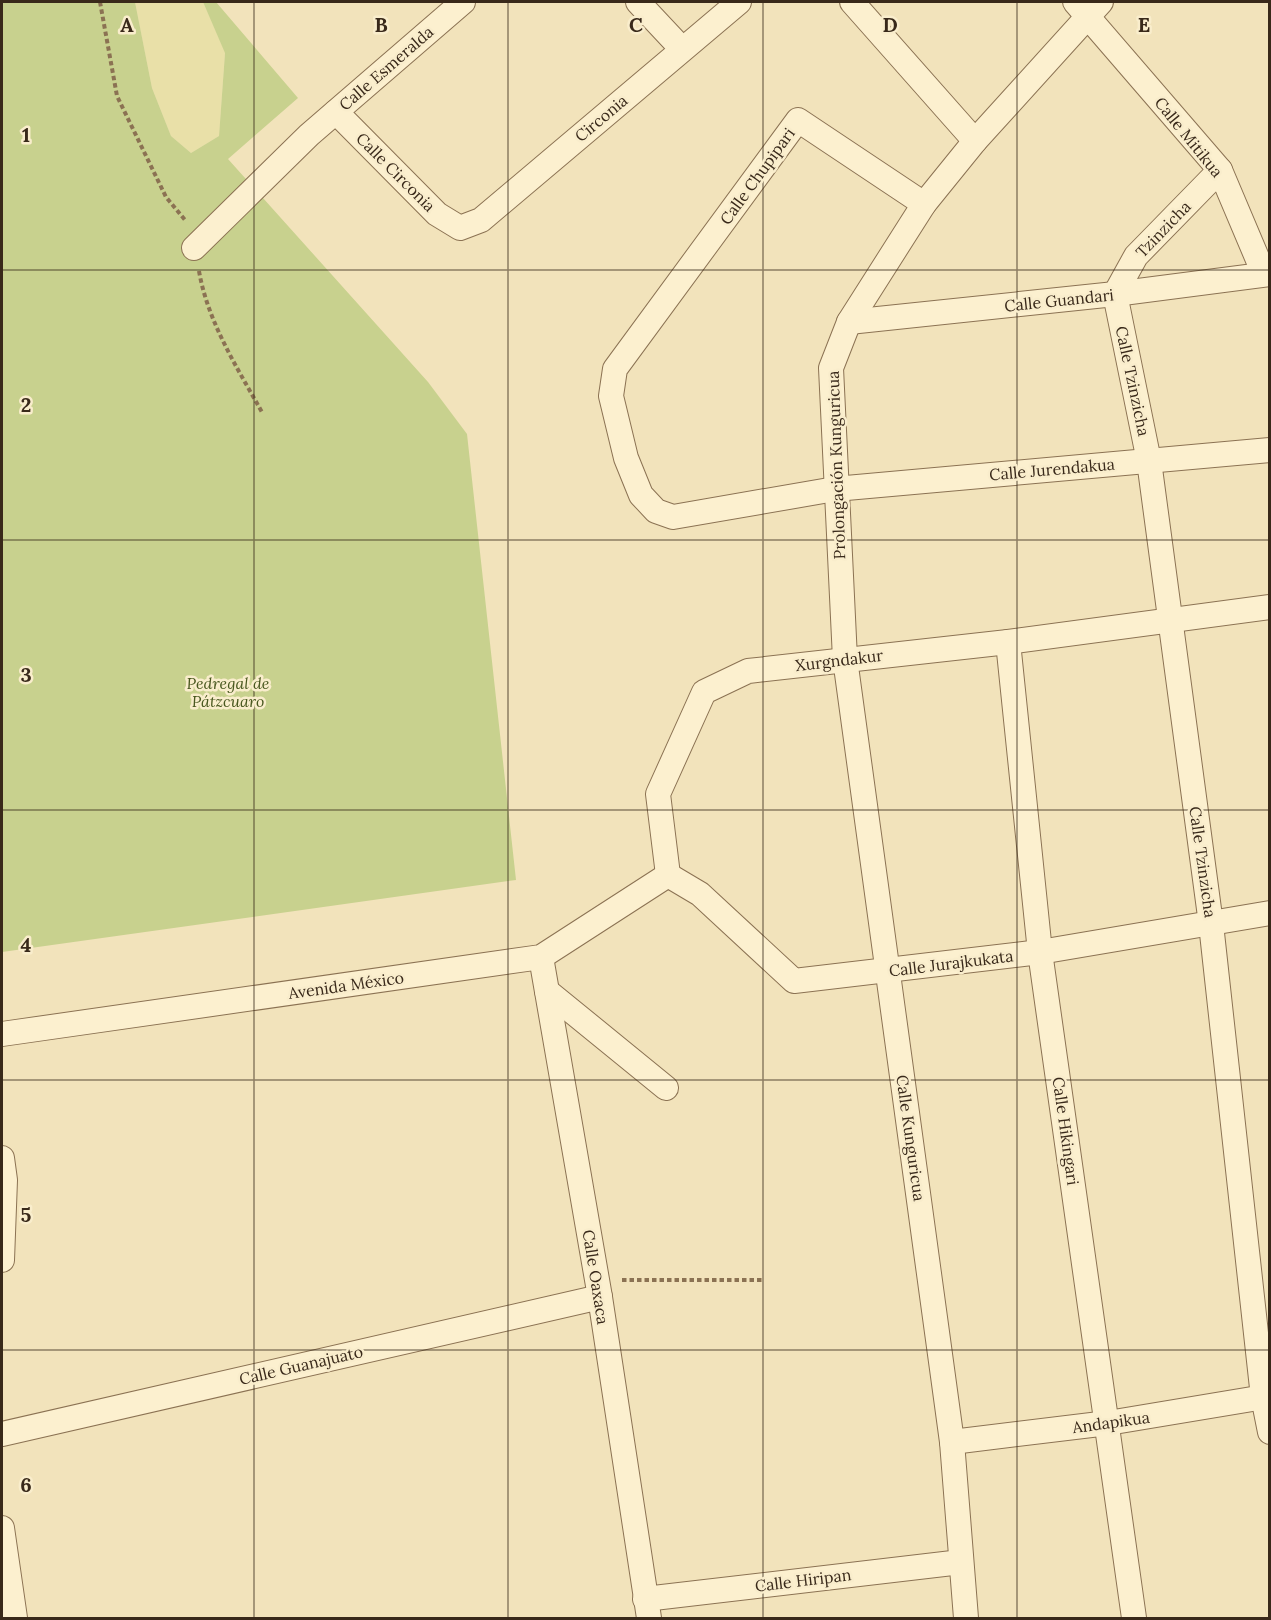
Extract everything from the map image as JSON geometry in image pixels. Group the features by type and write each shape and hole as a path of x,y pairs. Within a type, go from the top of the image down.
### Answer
{"street":[{"name":"Calle Esmeralda","path":"194,248 309,135 463,2"},
{"path":"638,2 682,49"},
{"name":"Circonia","path":"460,228 481,220 739,2"},
{"path":"852,2 975,141"},
{"name":"Prolongación Kunguricua","path":"845,659 835,489 831,368 849,322 924,204 1088,7"},
{"name":"Calle Mitikua","path":"1088,7 1220,170 1267,274"},
{"name":"Calle Circonia","path":"336,112 437,214 460,228"},
{"name":"Calle Chupipari","path":"626,354 798,120 924,204"},
{"name":"Tzinzicha","path":"1115,294 1136,256 1220,170"},
{"name":"Calle Guandari","path":"849,322 1115,294 1267,274"},
{"name":"Calle Tzinzicha","path":"1115,294 1149,460 1211,924 1269,1432"},
{"name":"Calle Jurendakua","path":"626,354 615,369 611,396 626,458 641,495 656,511 674,517 835,489 1269,450"},
{"name":"Xurgndakur","path":"668,875 658,794 704,692 748,671 1008,642 1269,607"},
{"name":"Calle Hikingari","path":"1008,642 1040,952 1134,1618"},
{"name":"Calle Kunguricua","path":"845,659 952,1442 966,1618"},
{"name":"Calle Jurajkukata","path":"668,875 700,894 794,981 1040,952 1269,913"},
{"name":"Avenida México","path":"2,1034 541,957 668,875"},
{"name":"Calle Oaxaca","path":"541,957 598,1289 647,1609"},
{"path":"547,991 666,1088"},
{"path":"2,1260 3,1169"},
{"name":"Calle Guanajuato","path":"2,1434 598,1289"},
{"name":"Andapikua","path":"952,1442 1108,1423 1266,1397"},
{"path":"2,1528 15,1618"},
{"name":"Calle Hiripan","path":"647,1609 961,1562"}],"path":[{"path":"100,2 117,96 166,197"},
{"path":"194,248 202,290 220,336 263,414"},
{"path":"598,1289 762,1280"}],"shaded area":[{"path":"135,2 203,2 225,52 219,136 191,153 171,136 152,88"}],"green space":[{"name":"Pedregal de Pátzcuaro","path":"2,2 135,2 152,88 171,136 191,153 219,136 225,53 203,2 216,2 298,98 228,159 428,382 467,434 516,880 2,952"}]}
